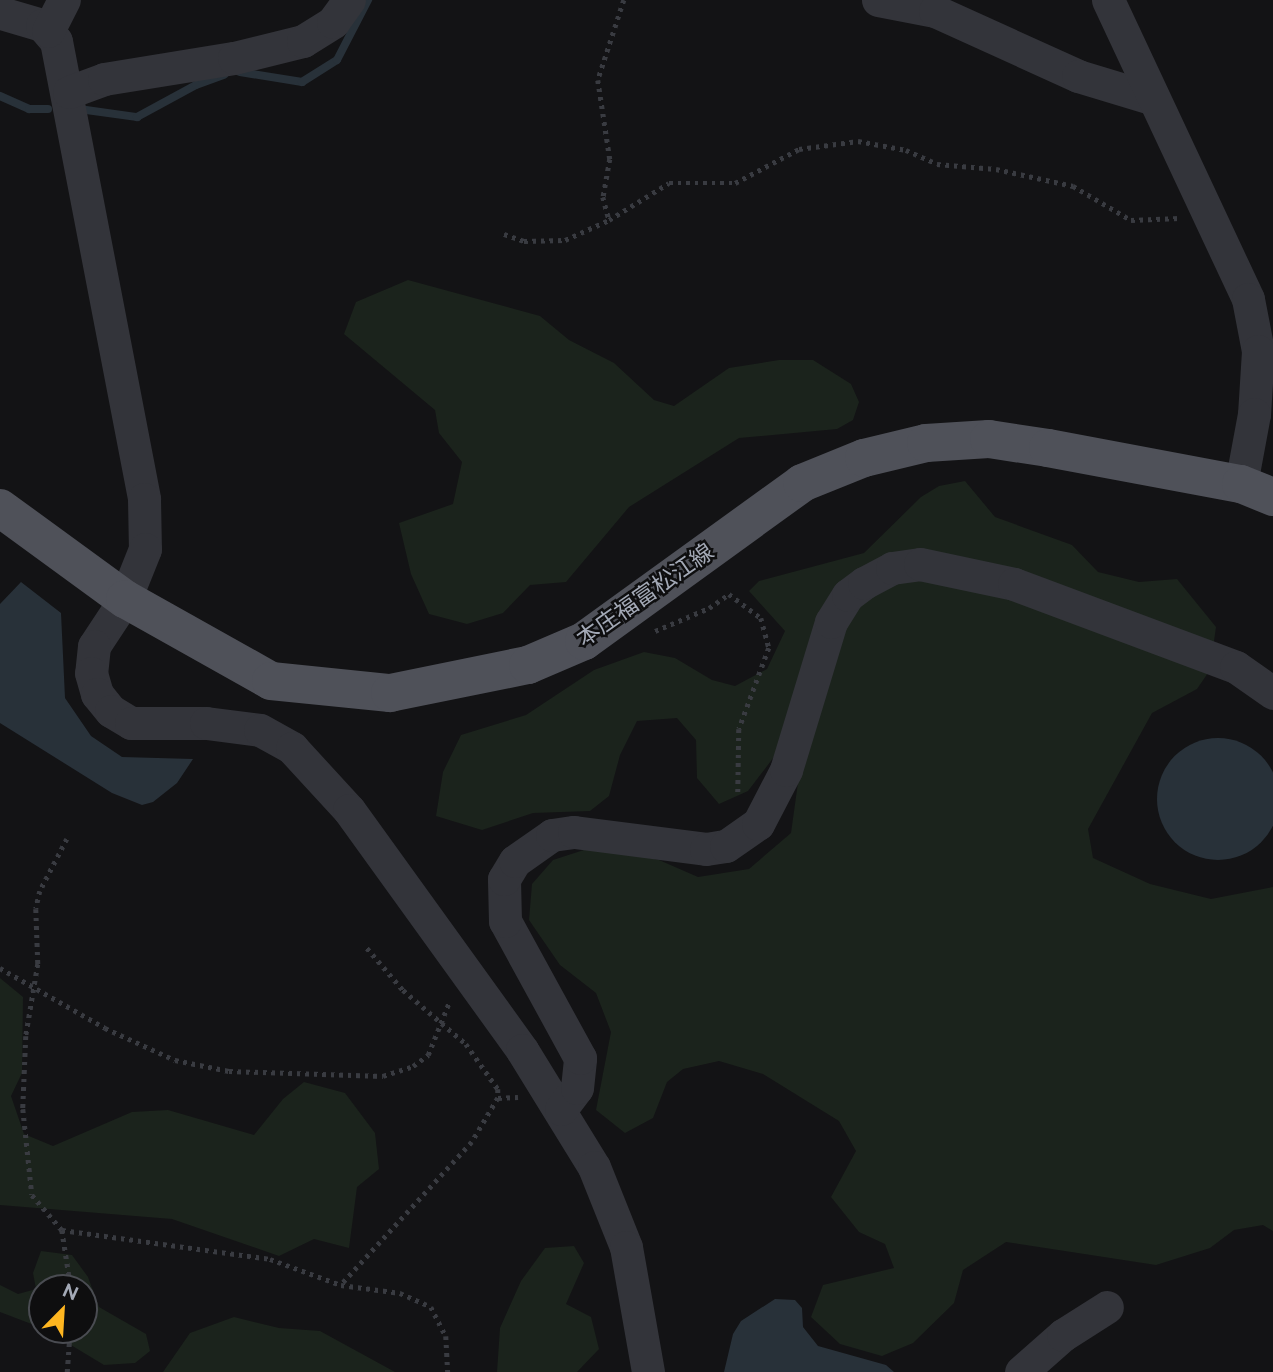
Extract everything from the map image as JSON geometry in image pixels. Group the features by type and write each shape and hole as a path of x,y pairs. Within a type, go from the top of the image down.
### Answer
{"main road":[{"name":"本庄福富松江線","path":"0,508 125,599 271,681 390,693 463,682 528,665 584,641 802,483 864,458 926,443 989,439 1257,491"}],"street":[{"path":"48,31 64,0"},
{"path":"69,92 104,79 234,58 303,41 333,22 349,0"},
{"path":"878,0 935,11 1078,76 1152,98"},
{"path":"1108,0 1248,299 1258,351 1254,414 1257,491"},
{"path":"1,13 32,20 48,31 56,41 69,92 77,157 145,499 145,549 125,599 94,646 91,673 97,694 111,711 131,723 206,723 260,730 292,748 349,810 561,1109 594,1167 626,1247 648,1372"},
{"path":"561,1109 577,1088 580,1058 505,921 504,878 515,861 552,835 574,832 706,849 726,846 758,824 774,800 831,622 848,595 892,568 920,564 1014,583 1236,667 1273,693"},
{"path":"1021,1372 1063,1335 1107,1307"}],"path":[{"path":"609,220 603,197 610,159 598,80 624,0"},
{"path":"504,234 524,241 565,240 609,220 669,183 735,183 799,149 858,141 906,150 937,164 996,169 1073,187 1131,220 1176,220 1207,210"},
{"path":"651,632 709,608 729,594 748,605 767,631 769,648 739,729 743,835"},
{"path":"67,839 40,891 38,964 32,983 24,1097 26,1163 32,1195 62,1230 69,1249 70,1274"},
{"path":"341,1285 472,1142 498,1098 494,1080 483,1063 367,948"},
{"path":"0,968 32,983 104,1028 165,1056 229,1071 383,1076 413,1066 428,1055 442,1025 455,983 466,974"},
{"path":"62,1230 270,1259 341,1285 400,1293 431,1307 446,1336 449,1372"},
{"path":"67,1372 69,1344"}],"shaded area":[{"path":"408,280 540,316 569,340 614,363 654,400 674,406 729,368 779,360 813,360 851,384 859,402 853,420 837,429 739,438 629,507 566,582 530,585 503,613 467,624 429,614 411,574 399,523 453,504 462,462 439,433 435,410 344,334 356,302"},
{"path":"965,481 995,517 1072,545 1098,572 1139,582 1177,579 1216,627 1210,670 1197,689 1152,713 1088,829 1093,858 1150,884 1211,899 1273,887 1273,1231 1263,1225 1234,1230 1210,1248 1156,1265 1006,1242 963,1270 954,1303 913,1343 882,1356 840,1344 811,1317 823,1285 894,1268 885,1244 859,1232 831,1197 856,1151 839,1121 763,1074 719,1061 683,1069 667,1082 653,1118 625,1133 596,1110 611,1032 596,993 560,965 529,920 532,884 553,860 593,847 659,860 698,877 749,869 791,833 801,761 780,749 748,791 719,804 697,778 696,740 677,718 637,721 620,755 609,796 590,811 533,813 482,830 436,816 443,772 461,735 526,715 594,670 644,652 675,658 712,680 735,686 767,669 785,631 749,591 759,581 864,553 921,497 939,486"},
{"path":"21,582 61,613 65,698 91,736 122,757 193,759 177,783 153,802 142,805 112,793 0,723 0,604"},
{"path":"1218,738 1241,743 1261,756 1274,776 1279,799 1274,822 1261,842 1241,855 1218,860 1195,855 1175,842 1162,822 1157,799 1162,776 1175,756 1195,743"},
{"path":"0,978 23,997 22,1073 11,1096 24,1134 53,1146 132,1112 168,1110 254,1135 283,1099 304,1082 345,1093 375,1133 379,1169 357,1187 349,1248 314,1239 279,1256 172,1219 0,1205"},
{"path":"574,1246 584,1263 566,1304 591,1317 599,1349 577,1372 497,1372 500,1328 521,1281 545,1248"},
{"path":"41,1251 72,1255 86,1274 33,1274"},
{"path":"0,1285 18,1294 28,1291 28,1323 0,1312"},
{"path":"775,1299 795,1300 802,1308 803,1327 818,1346 886,1365 894,1372 724,1372 733,1334 741,1321"},
{"path":"98,1304 146,1334 150,1351 135,1363 104,1365 69,1344 98,1344"},
{"path":"234,1317 279,1328 320,1331 395,1372 163,1372 190,1333"}],"waterway":[{"path":"240,72 302,82 337,60 368,0"},
{"path":"79,109 137,117 196,85 224,75"},
{"path":"0,96 29,109 48,109"}]}
